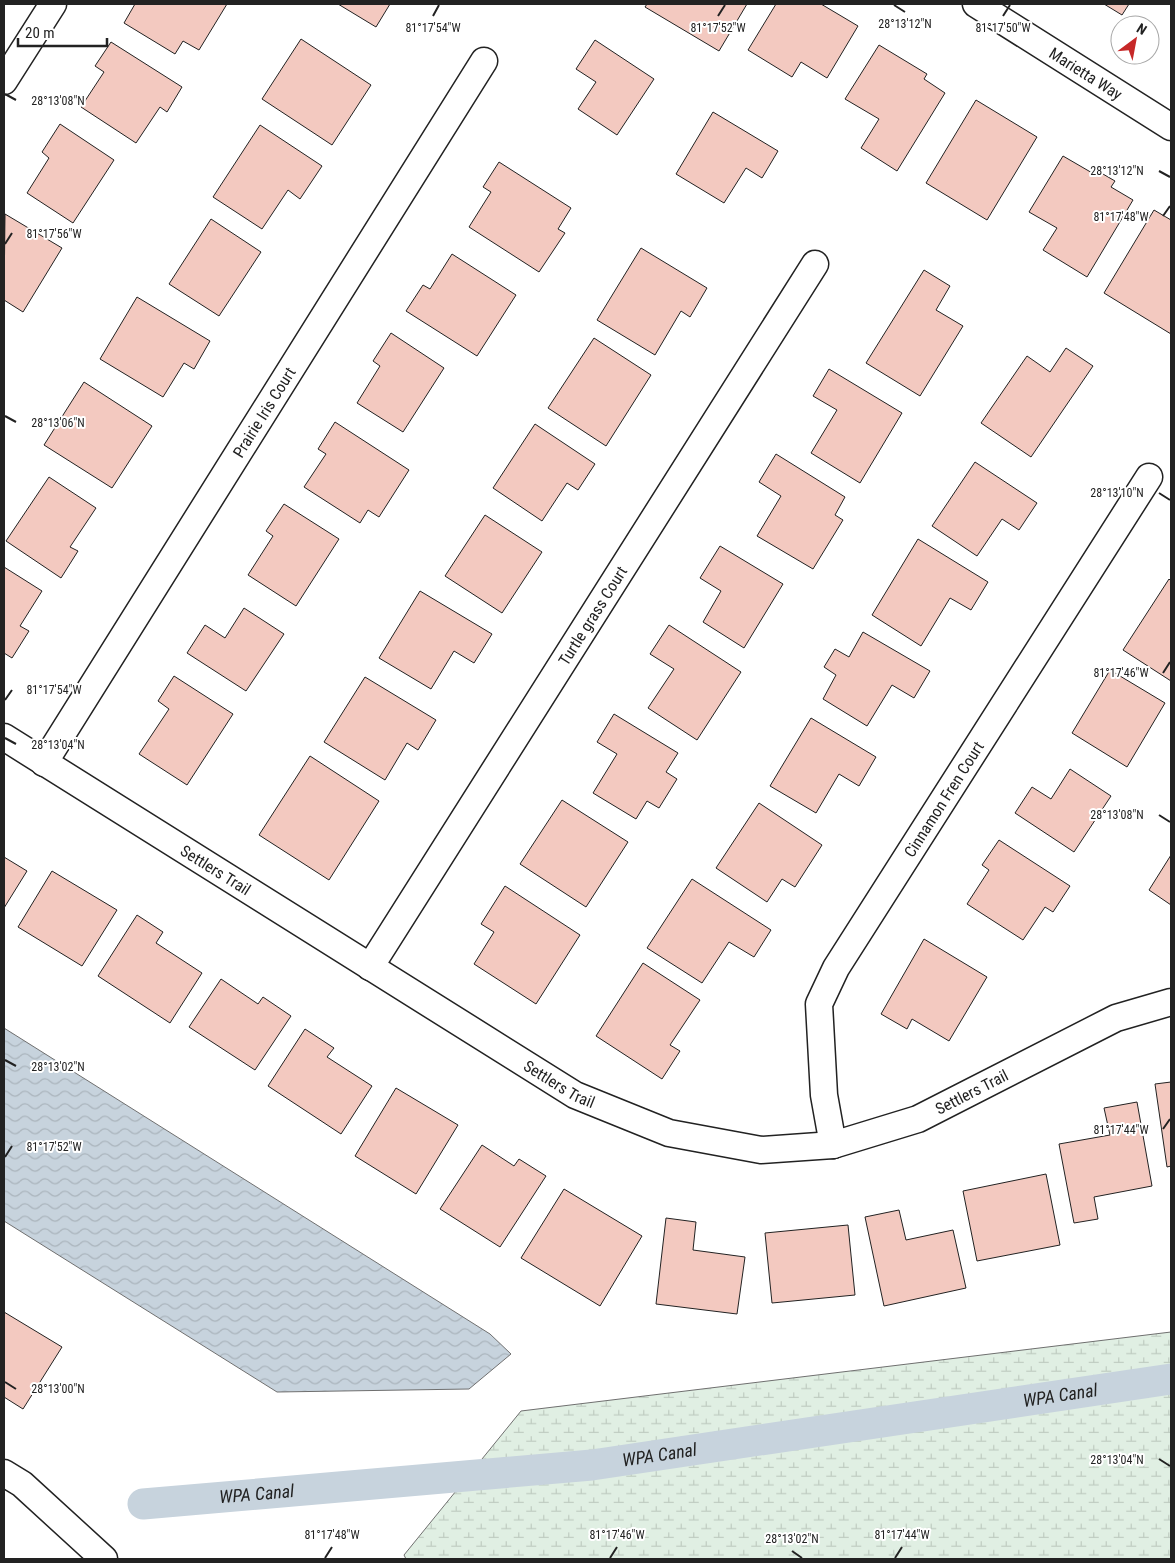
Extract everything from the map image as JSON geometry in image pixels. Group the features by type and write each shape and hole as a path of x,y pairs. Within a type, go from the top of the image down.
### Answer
{"street":[{"path":"4,81 53,4"},
{"name":"Marietta Way","path":"976,4 1171,127"},
{"name":"Prairie Iris Court","path":"44,763 484,61"},
{"name":"Turtle grass Court","path":"370,967 815,264"},
{"name":"Cinnamon Fren Court","path":"833,1145 824,1095 819,1004 836,968 1148,477"},
{"name":"Settlers Trail","path":"4,738 575,1095 669,1134 761,1150 833,1145 918,1119 1116,1018 1171,1002"},
{"path":"4,1473 22,1484 104,1559"}],"green space":[{"path":"1171,1332 1171,1559 406,1559 404,1555 521,1411"}],"water":[{"path":"4,1028 490,1334 511,1354 469,1389 277,1392 4,1221"}],"building":[{"path":"135,4 227,4 199,50 183,41 175,54 124,23"},
{"path":"338,4 390,4 376,27"},
{"path":"647,4 747,4 719,51 645,7"},
{"path":"776,4 821,4 858,26 827,78 801,62 792,77 748,50"},
{"path":"1104,4 1129,4 1122,15"},
{"path":"301,39 371,85 332,145 262,99"},
{"path":"595,40 654,79 617,135 578,109 596,82 576,69"},
{"path":"111,42 182,87 167,112 160,107 136,143 81,107 104,72 95,66"},
{"path":"879,45 927,74 924,79 945,93 897,171 861,148 879,119 845,99"},
{"path":"976,100 1037,137 987,220 926,183"},
{"path":"713,112 778,151 762,178 746,168 724,203 676,174"},
{"path":"60,124 114,160 73,223 27,193 49,158 42,152"},
{"path":"260,125 322,166 300,199 288,190 262,229 213,197"},
{"path":"1063,156 1094,174 1096,170 1115,181 1111,187 1133,200 1087,277 1043,250 1057,228 1029,212"},
{"path":"499,162 571,208 558,229 565,233 539,272 469,227 491,192 483,187"},
{"path":"1154,210 1171,220 1171,334 1104,293"},
{"path":"5,214 62,248 23,312 4,300"},
{"path":"211,219 261,252 219,316 169,284"},
{"path":"641,248 707,288 690,317 681,311 655,355 597,320"},
{"path":"452,254 516,295 477,356 406,311 423,285 430,289"},
{"path":"924,270 950,286 936,310 963,326 920,396 866,363"},
{"path":"137,297 210,341 194,369 184,363 163,397 100,359"},
{"path":"391,333 444,368 403,432 357,403 380,366 373,361"},
{"path":"594,338 651,375 606,446 548,408"},
{"path":"1066,348 1093,366 1031,457 981,423 1027,356 1050,372"},
{"path":"829,369 902,413 860,483 811,453 837,410 813,396"},
{"path":"84,382 152,426 112,488 44,445"},
{"path":"335,422 409,470 379,517 368,510 360,523 304,487 326,454 318,449"},
{"path":"535,424 595,464 578,490 567,483 542,521 493,488"},
{"path":"776,454 845,497 835,515 843,520 813,569 757,536 781,496 759,482"},
{"path":"975,462 1037,503 1019,530 1002,519 977,556 932,526"},
{"path":"49,477 96,508 70,547 78,551 61,578 6,541"},
{"path":"284,504 339,539 296,606 248,575 273,536 266,531"},
{"path":"485,515 542,552 502,613 445,576"},
{"path":"918,539 988,582 971,610 950,598 921,646 872,615"},
{"path":"720,546 783,584 744,648 703,622 721,591 700,578"},
{"path":"4,567 42,591 20,626 29,631 12,658 4,653"},
{"path":"1169,579 1171,581 1171,681 1123,650"},
{"path":"420,591 492,634 474,663 454,651 431,689 379,658"},
{"path":"244,608 284,634 246,691 187,653 205,625 225,638"},
{"path":"669,625 741,672 697,740 648,708 674,669 650,654"},
{"path":"863,632 930,671 914,698 892,685 867,726 823,699 836,675 824,667 835,649 849,657"},
{"path":"1110,670 1165,703 1127,767 1072,733"},
{"path":"174,676 233,714 187,785 139,754 169,709 158,701"},
{"path":"365,677 436,720 418,750 407,743 385,780 324,742"},
{"path":"614,714 678,753 666,772 677,779 659,808 647,801 636,819 593,793 617,754 597,742"},
{"path":"811,718 876,757 859,786 839,774 816,813 770,786"},
{"path":"310,756 379,801 329,880 259,835"},
{"path":"1070,769 1111,796 1074,852 1015,813 1032,787 1051,799"},
{"path":"562,800 628,842 586,907 520,864"},
{"path":"759,803 822,845 795,887 782,879 767,902 716,868"},
{"path":"999,840 1070,886 1053,912 1045,907 1023,940 967,904 989,870 982,865"},
{"path":"1171,855 1171,905 1149,890"},
{"path":"4,857 27,871 4,908"},
{"path":"52,871 117,910 82,966 18,927"},
{"path":"692,879 771,930 754,957 729,942 702,983 647,948"},
{"path":"505,886 580,935 536,1004 474,964 494,932 481,924"},
{"path":"137,915 163,932 156,943 202,973 170,1023 98,976"},
{"path":"924,939 987,977 949,1041 912,1019 907,1029 881,1014"},
{"path":"643,963 700,1000 670,1045 680,1051 662,1079 596,1036"},
{"path":"221,979 258,1004 263,997 291,1016 255,1070 189,1027"},
{"path":"305,1029 334,1048 327,1057 372,1086 341,1134 268,1086"},
{"path":"1171,1082 1171,1166 1167,1167 1155,1084"},
{"path":"396,1088 458,1125 416,1194 355,1156"},
{"path":"1137,1102 1152,1186 1094,1197 1098,1219 1074,1223 1059,1144 1110,1135 1104,1108"},
{"path":"482,1145 514,1166 519,1159 546,1176 500,1247 440,1209"},
{"path":"1046,1174 1060,1245 977,1261 963,1191"},
{"path":"564,1189 642,1236 600,1306 521,1258"},
{"path":"899,1210 906,1240 953,1230 966,1288 884,1306 865,1217"},
{"path":"666,1218 696,1222 693,1250 745,1257 737,1314 656,1304"},
{"path":"848,1225 855,1295 772,1303 765,1233"},
{"path":"4,1312 62,1347 23,1409 4,1397"}],"waterway":[{"name":"WPA Canal","path":"143,1504 592,1465 1171,1379"}]}
